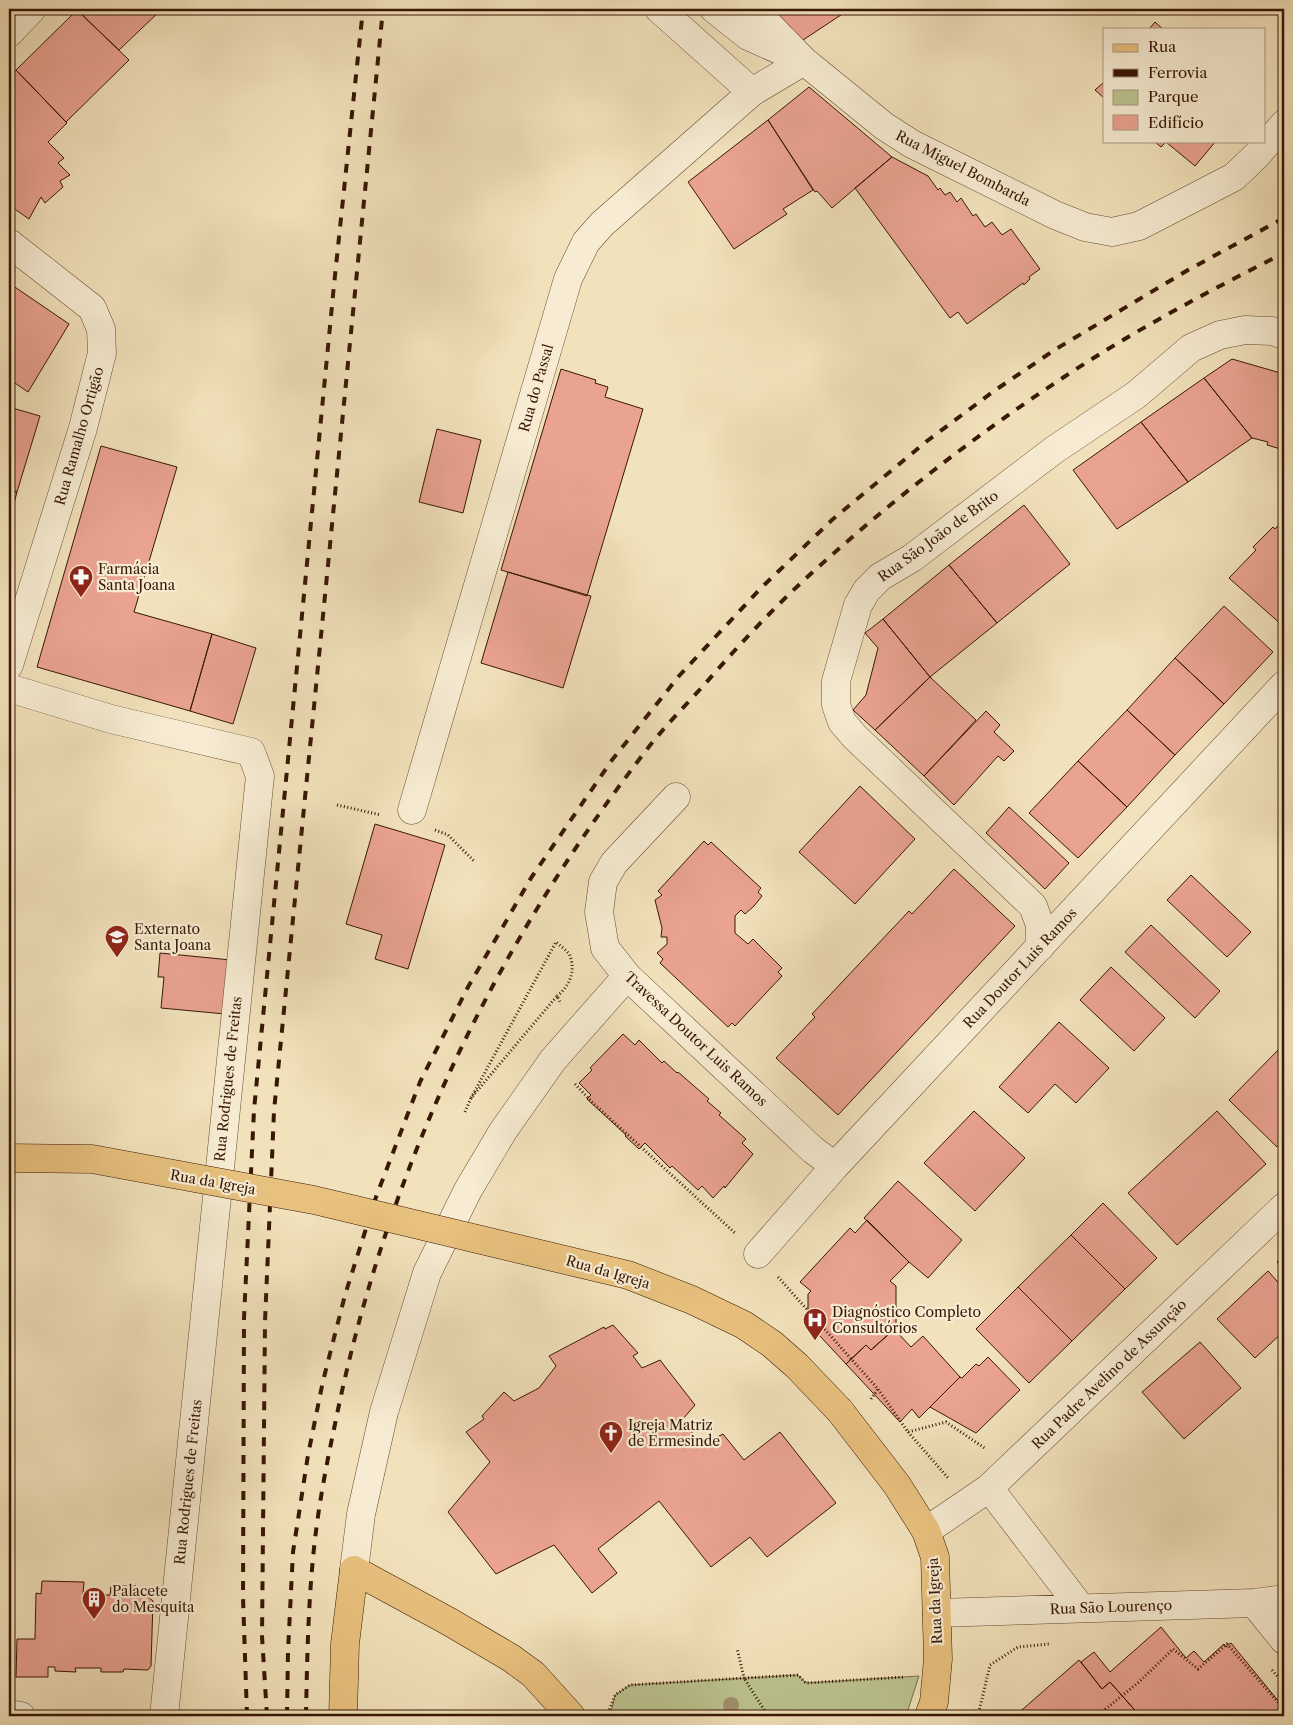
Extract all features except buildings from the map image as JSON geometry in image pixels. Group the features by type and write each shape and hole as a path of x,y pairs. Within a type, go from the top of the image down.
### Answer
{"main road":[{"name":"Rua da Igreja","path":"9,1158 92,1159 305,1198 585,1263 628,1275 692,1300 744,1325 772,1344 790,1360 840,1411 898,1485 926,1531 935,1557 938,1659 934,1702 928,1716"},
{"path":"343,1716 346,1644 354,1570 511,1658 533,1674 571,1716"}],"street":[{"path":"9,33 32,9"},
{"path":"659,9 752,92"},
{"name":"Rua Miguel Bombarda","path":"714,9 748,36 804,61"},
{"name":"Rua Miguel Bombarda","path":"753,9 804,61 884,126 912,144 1055,215 1085,227 1112,232 1139,226 1234,177 1256,156 1284,124"},
{"name":"Rua do Passal","path":"412,810 568,279 586,242 602,224 752,92 804,61"},
{"name":"Rua Ramalho Ortigão","path":"9,243 92,308 101,329 102,353 83,428 9,664"},
{"name":"Rua São João de Brito","path":"1071,912 1052,913 1033,906 854,737 842,722 836,705 836,681 858,605 867,590 880,577 912,558 1054,450 1136,395 1191,348 1220,334 1245,330 1272,331 1284,335"},
{"name":"Rua Doutor Luis Ramos","path":"758,1254 834,1166 1284,685"},
{"name":"Rua Rodrigues de Freitas","path":"9,688 111,719 251,752 260,776 164,1716"},
{"name":"Travessa Doutor Luis Ramos","path":"676,797 614,863 603,882 599,912 605,948 627,976 813,1150 834,1166"},
{"path":"1033,906 1040,925 1040,947"},
{"path":"354,1570 361,1514 384,1412 427,1273 468,1190 503,1131 552,1060 627,976"},
{"name":"Rua Padre Avelino de Assunção","path":"926,1531 989,1488 1284,1207"},
{"path":"989,1488 1081,1608"},
{"name":"Rua São Lourenço","path":"937,1612 1254,1603 1284,1599"},
{"path":"1254,1603 1284,1640"},
{"path":"9,1714 21,1716"}],"path":[{"path":"465,1112 471,1098 556,942 570,956 570,982 471,1098"},
{"path":"557,996 577,1033"},
{"path":"593,1103 648,1152"},
{"path":"878,1389 908,1432 950,1480"},
{"path":"908,1432 946,1422 986,1449 979,1456"},
{"path":"978,1716 990,1665 1018,1647 1057,1643"},
{"path":"1096,1716 1139,1682 1173,1649 1198,1669 1227,1644 1284,1709"},
{"path":"737,1648 744,1678 768,1716"},
{"path":"1272,1670 1284,1684"},
{"path":"607,1716 615,1695 630,1685 798,1675 806,1683 910,1676"}],"green space":[{"path":"798,1675 806,1683 919,1676 906,1716 610,1716 615,1695 630,1685"}],"railway":[{"path":"247,1716 243,1597 244,1318 254,1110 334,285 363,9"},
{"path":"267,1716 262,1636 265,1322 274,1111 383,9"},
{"path":"287,1716 293,1552 308,1455 323,1381 345,1295 376,1197 420,1082 468,987 531,878 612,760 679,676 761,588 833,519 927,441 994,391 1056,349 1188,270 1284,218"},
{"path":"306,1716 311,1578 322,1493 355,1336 382,1245 414,1156 451,1070 493,986 540,904 591,825 668,724 743,641 799,584 904,494 967,445 1064,377 1172,312 1284,253"}],"place":[{"name":"Farmácia Santa Joana","path":"81,598"},
{"name":"Externato Santa Joana","path":"117,958"},
{"name":"Diagnóstico Completo Consultórios","path":"815,1341"},
{"name":"Igreja Matriz de Ermesinde","path":"611,1454"},
{"name":"Palacete do Mesquita","path":"94,1620"}]}
